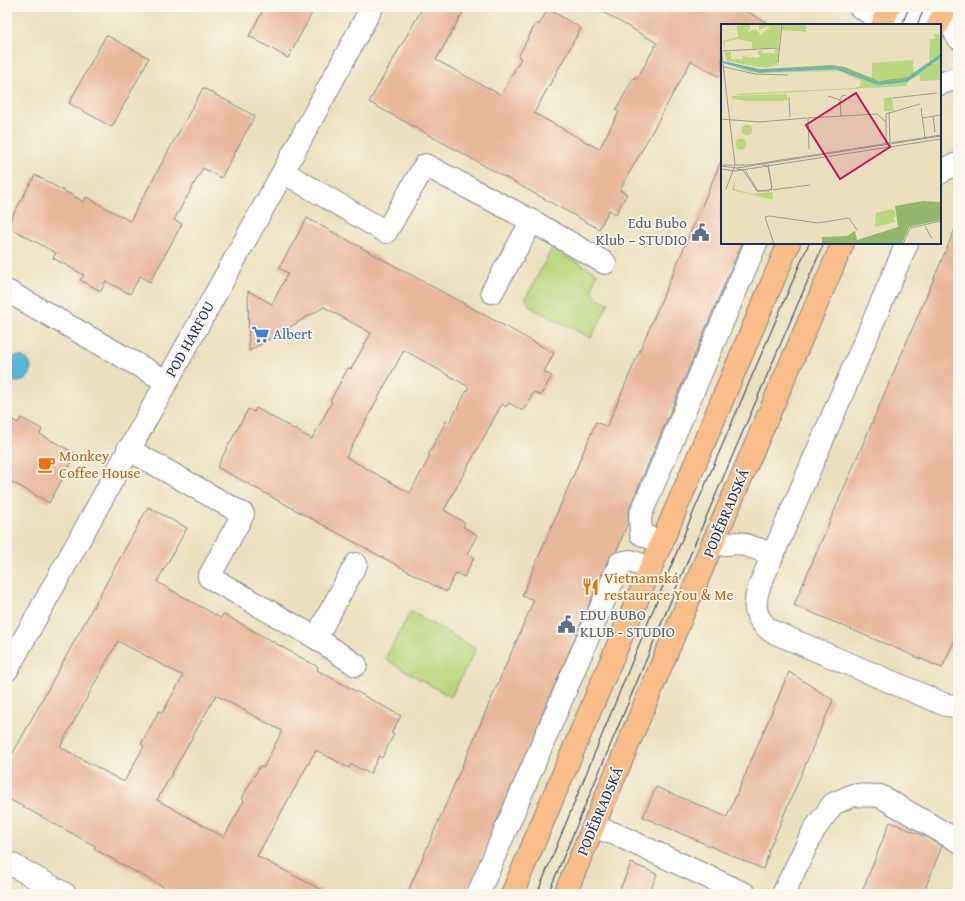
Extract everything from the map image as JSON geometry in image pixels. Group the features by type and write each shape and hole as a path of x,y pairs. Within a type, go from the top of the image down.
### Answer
{"main road":[{"path":"512,894 789,244"},
{"name":"PODĚBRADSKÁ","path":"565,894 712,545 843,244"}],"street":[{"name":"POD HARFOU","path":"7,670 166,380 283,172 372,7"},
{"path":"860,7 885,18 920,18 945,12 958,38"},
{"path":"941,84 954,79 958,80"},
{"path":"941,172 946,168 958,164"},
{"path":"283,172 386,232 425,165 532,221 605,262"},
{"path":"492,292 532,221"},
{"path":"662,543 641,534 640,516 756,244"},
{"path":"907,244 773,554 755,599 756,613 761,623 771,631 946,705 958,706"},
{"path":"7,291 166,380"},
{"path":"128,449 243,514 208,577 316,638 356,665"},
{"path":"712,545 739,543 773,554"},
{"path":"478,894 620,563 630,561 651,568"},
{"path":"316,638 356,564"},
{"path":"783,894 814,830 833,804 853,795 880,796 958,842"},
{"path":"593,827 615,834 745,894"},
{"path":"7,862 64,894"}],"green space":[{"path":"552,248 597,273 593,284 593,292 598,298 609,303 591,338 530,307 526,298"},
{"path":"411,611 476,649 451,697 385,659"}],"water":[{"path":"18,356 27,360 31,369 27,378 18,382 9,378 5,369 9,360"}],"building":[{"path":"265,7 315,7 288,58 249,36"},
{"path":"423,7 466,7 436,60 501,95 521,58 518,57 536,23 539,25 548,9 581,28 534,113 599,149 619,112 616,110 634,77 637,79 657,43 594,7 739,7 769,24 721,24 721,77 691,61 620,190 627,194 616,214 609,210 599,229 369,102"},
{"path":"106,35 149,58 112,127 69,103"},
{"path":"203,88 255,116 221,178 203,168 174,220 182,224 150,282 140,276 130,294 106,281 101,291 80,280 84,275 53,258 56,253 7,226 35,175 84,202 86,197 130,221"},
{"path":"721,161 721,244 742,244 628,511 628,523 616,552 609,558 466,894 407,894 534,600 522,596 596,422 607,427"},
{"path":"307,218 554,353 544,372 552,376 540,396 534,392 523,411 509,403 506,407 502,404 444,510 465,523 463,527 477,535 467,554 474,558 464,577 456,573 446,592 217,467 248,409 254,412 256,408 312,439 348,368 351,369 371,333 324,307 249,351 248,291 272,304 288,273 279,268","holes":["404,350 469,387 449,423 446,421 428,455 430,456 410,493 346,457"]},
{"path":"958,222 958,632 942,668 794,605"},
{"path":"7,417 18,423 21,418 42,429 40,434 76,454 49,503 7,479"},
{"path":"148,507 187,528 157,582 221,618 223,614 318,667 317,670 401,716 391,733 394,734 382,758 379,756 370,774 351,764 349,768 316,750 257,856 329,894 176,894 94,849 95,846 7,798 7,764","holes":["118,641 183,676 162,713 159,711 141,744 144,746 124,782 60,747","216,695 282,731 263,768 260,766 241,799 244,801 224,837 157,800"]},
{"path":"789,672 833,700 768,852 769,853 763,869 643,817 656,787 727,817"},
{"path":"890,822 926,837 942,846 923,894 861,894"},
{"path":"631,863 657,874 649,894 618,894"}],"tram line":[{"path":"902,24 909,7"},
{"path":"917,24 925,7"},
{"path":"537,894 685,532 809,244"},
{"path":"548,894 698,536 824,244"}],"place":[{"name":"Edu Bubo Klub – STUDIO","path":"700,232"},
{"name":"Albert","path":"260,334"},
{"name":"Monkey Coffee House","path":"46,465"},
{"name":"Vietnamská restaurace You & Me","path":"591,587"},
{"name":"EDU BUBO KLUB - STUDIO","path":"567,624"}]}
